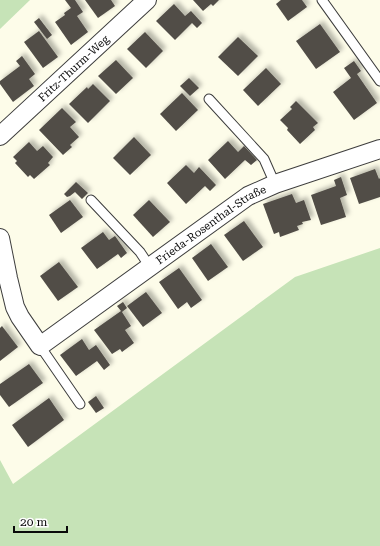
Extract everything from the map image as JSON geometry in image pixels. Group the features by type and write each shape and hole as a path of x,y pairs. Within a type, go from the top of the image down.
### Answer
{"street":[{"name":"Fritz-Thurm-Weg","path":"0,136 147,0"},
{"name":"Frieda-Rosenthal-Straße","path":"40,346 248,196 275,184 380,149"},
{"path":"0,238 15,307 20,318 40,346"}],"lane":[{"path":"322,0 380,81"},
{"name":"Frieda-Rosenthal-Straße","path":"209,99 264,159 275,184"},
{"name":"Frieda-Rosenthal-Straße","path":"91,200 140,252 150,267"},
{"path":"40,346 80,404"}],"green space":[{"path":"0,0 30,0 0,29"},
{"path":"380,248 380,546 0,546 0,460 13,484 295,277"}],"building":[{"path":"65,0 75,0 83,12 77,16 88,32 71,45 55,22 65,15 64,13 71,8"},
{"path":"85,0 111,0 115,6 98,18"},
{"path":"193,0 219,0 213,6 211,4 203,11"},
{"path":"281,0 302,0 307,7 288,21 276,4"},
{"path":"174,4 185,16 191,11 202,23 197,28 192,23 175,40 156,21"},
{"path":"39,18 52,35 47,39 34,22"},
{"path":"320,24 340,52 316,69 296,41"},
{"path":"39,31 58,57 43,68 24,42"},
{"path":"145,32 163,51 146,68 127,49"},
{"path":"238,37 258,56 238,76 218,57"},
{"path":"22,56 35,74 29,79 34,86 13,102 0,84 0,81 20,66 16,61"},
{"path":"116,60 133,78 116,94 98,76"},
{"path":"354,61 361,71 357,74 377,103 354,120 333,92 351,78 344,68"},
{"path":"266,68 281,84 258,106 243,90"},
{"path":"189,78 199,88 190,96 180,86"},
{"path":"93,84 110,101 88,123 69,104 87,87 88,89"},
{"path":"182,93 198,110 176,131 160,114"},
{"path":"296,101 318,123 313,127 315,130 300,144 280,120 292,109 290,107"},
{"path":"62,108 76,122 70,127 79,137 70,145 72,147 63,155 39,130"},
{"path":"134,137 151,155 130,175 113,158"},
{"path":"228,141 238,152 244,146 257,160 251,165 245,160 225,179 208,160"},
{"path":"29,142 37,151 43,146 53,157 48,163 50,165 34,179 30,175 28,177 15,163 17,161 13,157"},
{"path":"186,165 194,173 199,167 216,185 210,191 205,186 186,204 167,183"},
{"path":"375,169 379,179 380,178 380,197 359,204 350,178"},
{"path":"341,177 347,195 340,198 346,217 321,225 311,195 336,186 334,180"},
{"path":"76,182 88,193 82,199 75,192 67,197 64,194"},
{"path":"292,194 296,203 304,200 311,220 302,222 303,224 297,226 299,230 280,237 279,232 274,234 263,204"},
{"path":"70,200 83,217 61,233 49,215"},
{"path":"149,200 170,222 153,237 133,215"},
{"path":"244,221 263,247 243,261 224,235"},
{"path":"103,232 109,240 115,236 127,253 121,258 118,254 97,269 81,248"},
{"path":"211,244 228,267 208,281 192,258"},
{"path":"59,262 78,287 58,301 40,276"},
{"path":"179,268 202,300 191,308 187,302 178,309 159,282"},
{"path":"146,292 162,313 143,327 127,306"},
{"path":"123,302 127,308 122,312 131,326 125,330 134,343 122,352 120,349 112,354 94,330 121,311 117,306"},
{"path":"2,326 18,347 0,361 0,328"},
{"path":"82,339 89,350 96,345 110,365 104,370 97,361 76,376 60,355"},
{"path":"29,364 43,383 9,407 0,395 0,384"},
{"path":"96,396 104,408 96,413 88,402"},
{"path":"49,398 64,420 28,447 12,425"}]}
